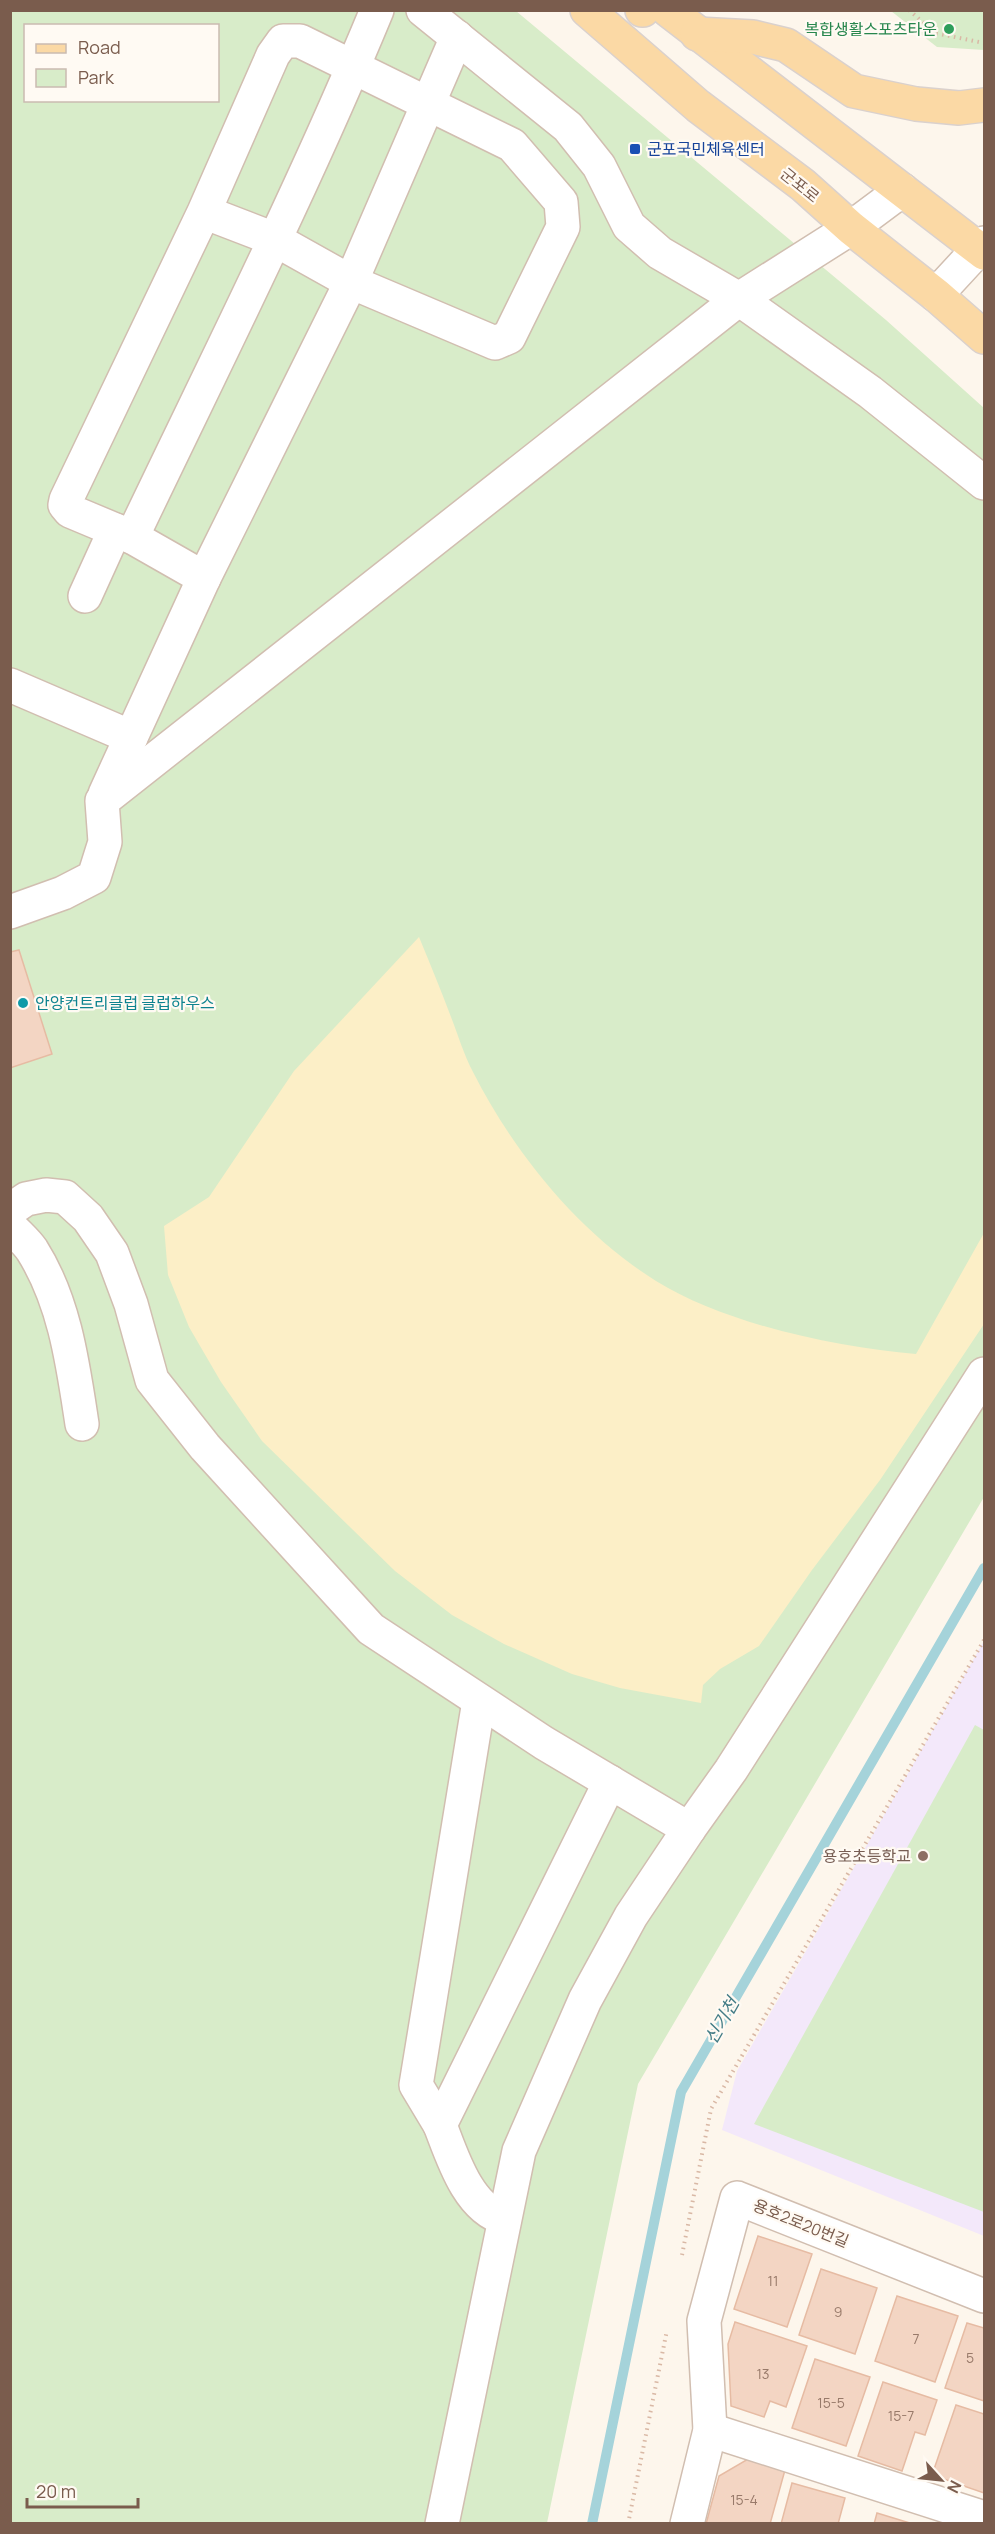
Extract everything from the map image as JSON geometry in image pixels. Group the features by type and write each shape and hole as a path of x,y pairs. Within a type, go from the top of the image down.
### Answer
{"main road":[{"name":"군포로","path":"587,10 698,106 803,185 850,228 936,295 984,338"},
{"path":"668,10 982,248"},
{"path":"697,34 753,37 786,45 854,92 916,104 959,108 984,105"}],"street":[{"path":"85,596 124,534 274,239 354,66 377,10"},
{"path":"423,10 568,128 583,143 599,166 629,226 660,253 739,299 870,392 984,483"},
{"path":"10,912 63,893 94,877 105,842 102,801 204,578 351,282 457,37"},
{"path":"204,212 274,239 351,282 495,343 509,337 563,227 561,202 512,145 300,41 283,41 273,55 204,212 65,505 70,511 124,534 204,578"},
{"path":"102,801 739,299 850,228 903,190"},
{"path":"936,295 982,248"},
{"path":"10,685 131,737"},
{"path":"10,1210 26,1199 46,1195 65,1197 88,1218 112,1253 131,1304 152,1380 199,1438 371,1629 544,1743 689,1829"},
{"path":"10,1226 32,1250 54,1296 71,1351 82,1425"},
{"path":"442,2523 519,2151 585,2000 631,1916 731,1770 984,1374"},
{"path":"480,1701 416,2085 440,2125 460,2178 491,2215 504,2218"},
{"path":"440,2125 610,1782"},
{"name":"용호2로20번길","path":"687,2523 710,2430 704,2321 737,2198 984,2296"},
{"path":"710,2430 984,2518"}],"path":[{"path":"909,10 935,33 984,43"},
{"path":"681,2259 711,2109 984,1640"},
{"path":"628,2523 667,2328"}],"shaded area":[{"name":"용호초등학교","path":"984,1641 984,2236 722,2130 737,2071"}],"green space":[{"path":"11,11 516,11 886,320 984,408 984,1497 638,2084 547,2523 11,2524"},
{"name":"복합생활스포츠타운","path":"891,11 984,11 984,50 937,47"},
{"name":"용호초등학교","path":"975,1725 984,1730 984,2212 754,2124"}],"sand":[{"path":"419,937 470,1065 489,1102 528,1161 575,1215 600,1239 656,1281 684,1296 714,1310 782,1331 851,1346 916,1354 984,1233 984,1324 880,1480 812,1570 759,1646 720,1669 703,1685 701,1703 620,1688 572,1674 504,1644 452,1615 395,1571 262,1441 221,1382 189,1327 168,1275 164,1226 209,1197 294,1071"}],"building":[{"name":"안양컨트리클럽 클럽하우스","path":"19,950 52,1054 10,1068 10,952"},
{"path":"758,2236 812,2254 787,2327 734,2309"},
{"path":"821,2269 877,2288 855,2354 799,2335"},
{"path":"897,2296 958,2316 935,2382 875,2361"},
{"path":"735,2322 807,2346 786,2407 770,2401 764,2417 731,2406 728,2344"},
{"path":"967,2323 984,2328 984,2401 945,2388"},
{"path":"815,2359 870,2377 846,2446 792,2428"},
{"path":"883,2382 937,2400 925,2435 915,2432 902,2471 858,2456"},
{"path":"956,2405 984,2414 984,2493 932,2475"},
{"path":"748,2459 785,2470 770,2524 706,2524 719,2476"},
{"path":"792,2483 845,2498 838,2524 781,2524"},
{"path":"877,2513 913,2524 874,2524"}],"waterway":[{"name":"신기천","path":"592,2524 681,2092 984,1568"}],"place":[{"name":"복합생활스포츠타운","path":"949,29"},
{"name":"군포국민체육센터","path":"635,149"},
{"name":"안양컨트리클럽 클럽하우스","path":"23,1003"},
{"name":"용호초등학교","path":"923,1856"}]}
